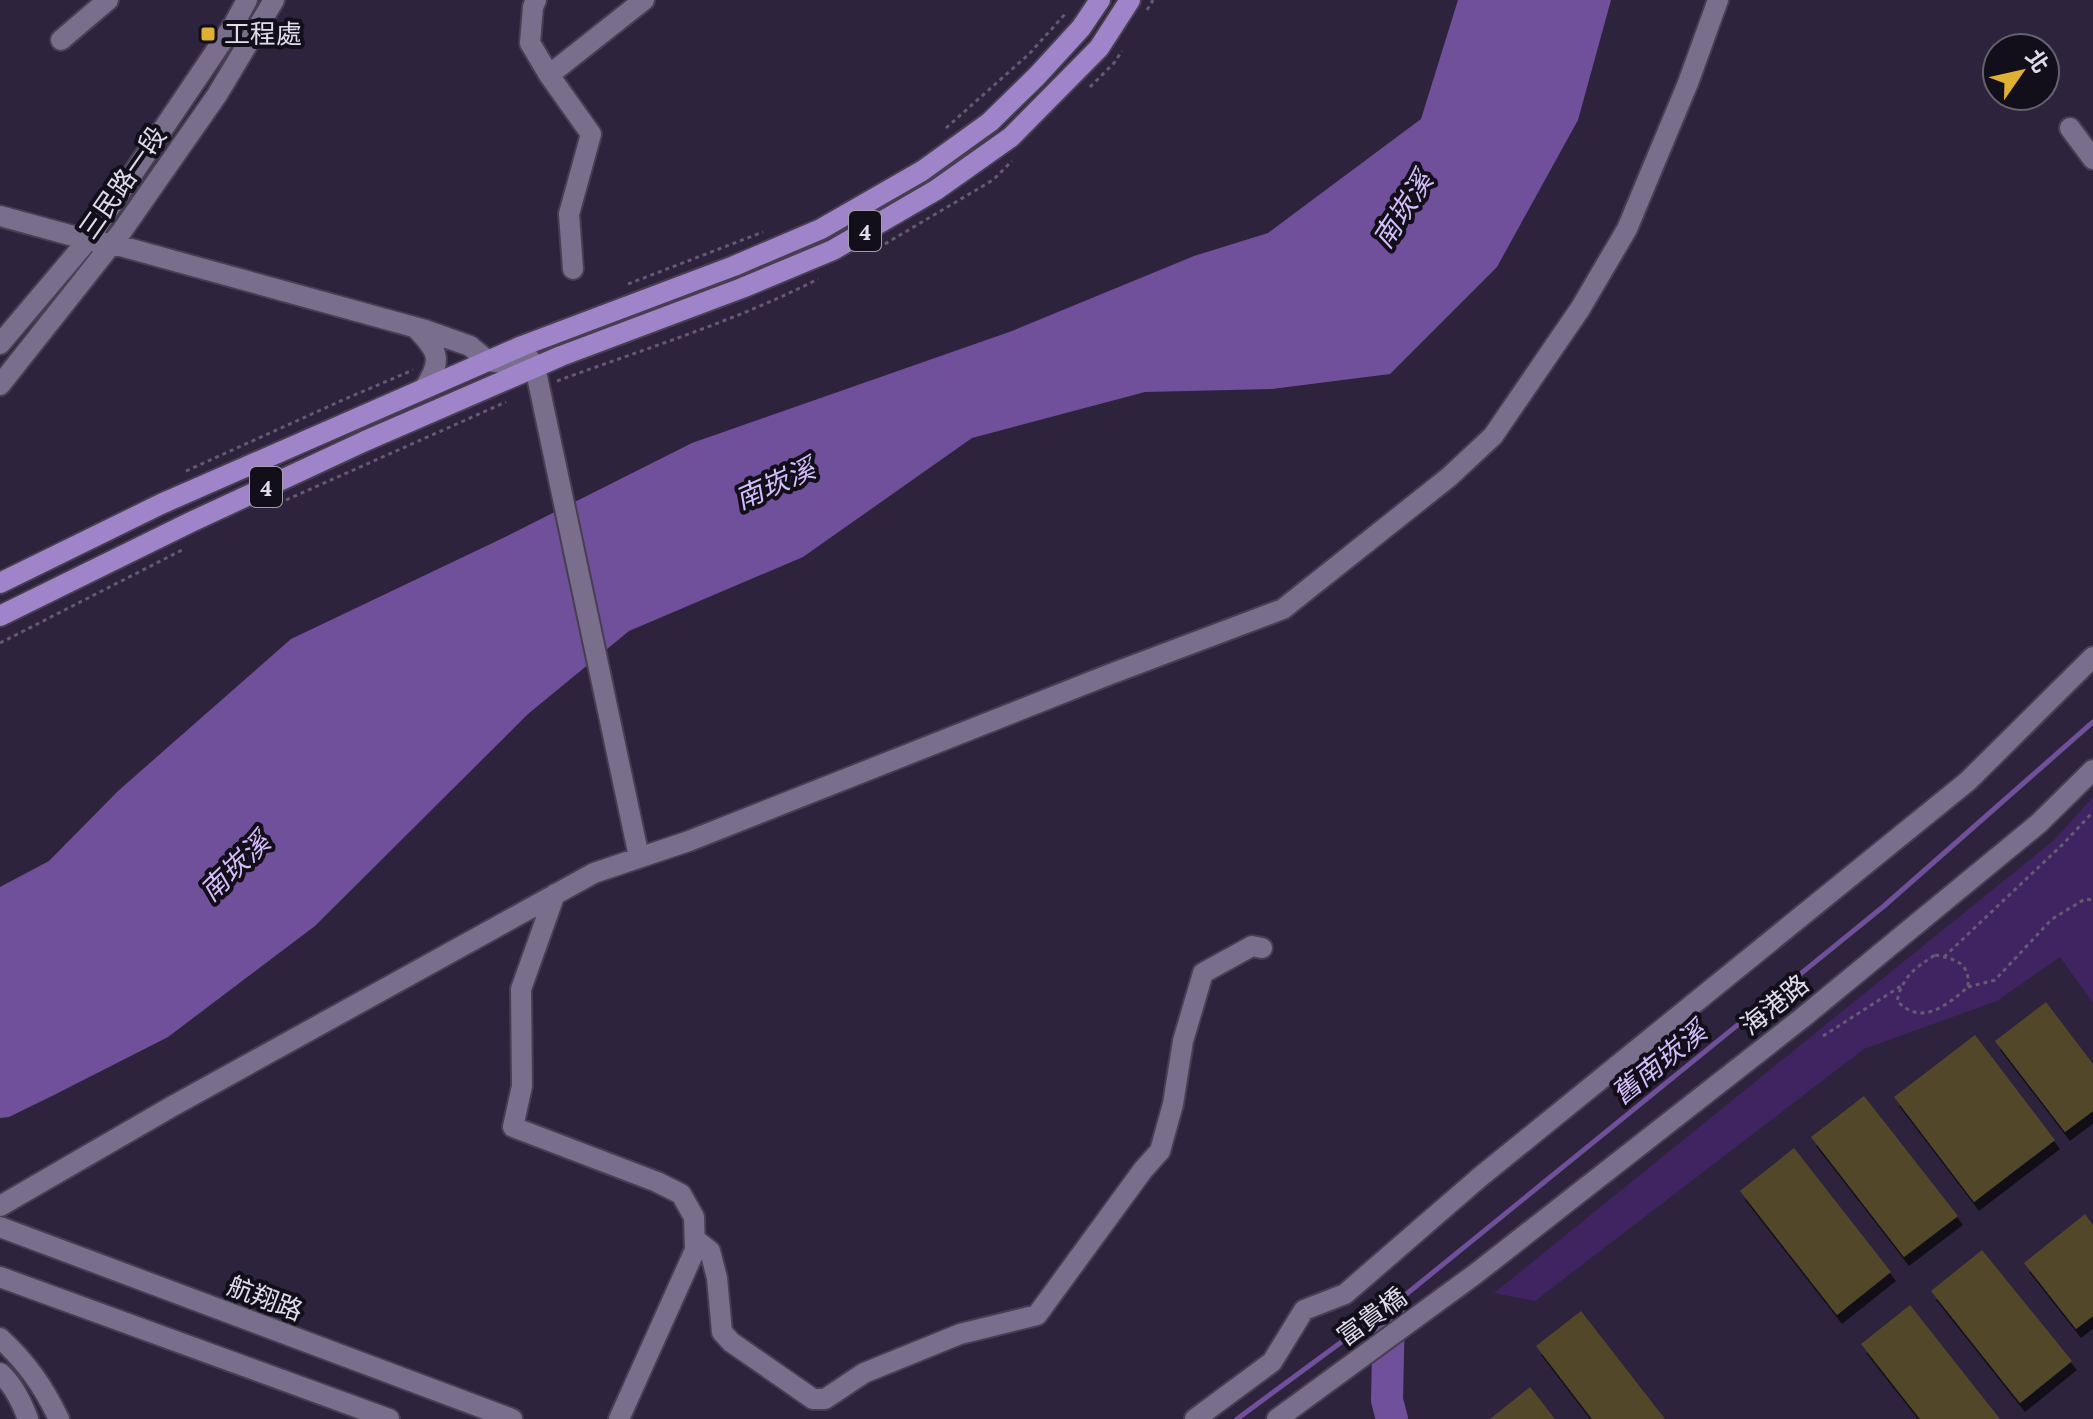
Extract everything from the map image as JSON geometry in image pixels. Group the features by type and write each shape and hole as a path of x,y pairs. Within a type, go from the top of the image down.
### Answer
{"main road":[{"name":"4","path":"0,583 161,504 522,346 734,266 806,235 922,171 990,122 1081,28 1100,0"},
{"name":"4","path":"0,616 352,447 535,367 833,250 936,190 1011,137 1099,48 1130,0"}],"street":[{"path":"61,40 108,0"},
{"name":"三民路一段","path":"0,344 88,240 234,24 247,0"},
{"name":"三民路一段","path":"0,385 113,244 217,95 274,0"},
{"path":"536,0 530,43 591,134 569,214 573,269"},
{"path":"549,75 644,0"},
{"path":"0,1206 184,1100 594,873 689,841 1283,609 1449,477 1493,436 1580,309 1627,229 1688,83 1718,0"},
{"path":"2070,128 2093,159"},
{"path":"0,216 415,327 470,346 488,361 535,367"},
{"path":"415,327 432,345 436,361 435,372 424,389"},
{"path":"522,346 535,367 639,857"},
{"path":"1195,1419 1272,1362 1304,1310 1345,1294 1480,1177 1968,781 2093,657"},
{"name":"海港路","path":"1442,1299 1801,1019 2038,824 2093,770"},
{"path":"555,894 521,989 522,1086 513,1127 657,1182 681,1194 694,1217 695,1250 619,1419"},
{"path":"695,1239 710,1251 717,1278 722,1332 731,1342 813,1399 825,1399 864,1373 960,1334 1037,1315 1160,1151 1173,1104 1183,1041 1203,973 1252,946 1262,948"},
{"name":"航翔路","path":"1,1227 512,1419"},
{"path":"0,1277 389,1419"},
{"name":"富貴橋","path":"1277,1419 1442,1299"},
{"path":"0,1338 29,1367 59,1419"},
{"path":"0,1373 23,1405 28,1419"}],"path":[{"path":"944,130 1029,54 1071,8"},
{"path":"622,286 770,229"},
{"path":"177,475 436,361"},
{"path":"1944,957 2093,812"},
{"path":"1901,986 1897,1001 1905,1009 1919,1014 1945,1007 1968,987 1995,980 2052,919 2085,899 2093,900"},
{"path":"1823,1036 1901,986 1914,969 1935,955 1961,963 1969,975 1968,987"}],"shaded area":[{"path":"2093,797 2093,1003 2060,957 1997,1001 1864,1049 1535,1301 1494,1293 2054,840"}],"water":[{"name":"南崁溪","path":"1458,0 1611,0 1578,120 1497,267 1390,374 1272,389 1145,392 972,438 803,557 629,631 528,714 315,926 168,1037 9,1117 0,1118 0,887 49,861 118,791 291,639 692,443 1012,331 1194,256 1268,233 1421,119"}],"building":[{"path":"2046,1002 2093,1064 2093,1111 2065,1132 1995,1041"},
{"path":"1975,1035 2055,1140 1974,1202 1894,1097"},
{"path":"1864,1096 1958,1216 1904,1257 1811,1137"},
{"path":"1794,1148 1891,1272 1837,1315 1740,1191"},
{"path":"2085,1214 2093,1225 2093,1316 2076,1329 2024,1263"},
{"path":"1982,1250 2072,1361 2020,1403 1931,1291"},
{"path":"1910,1305 2000,1419 1920,1419 1861,1344"},
{"path":"1581,1311 1665,1419 1592,1419 1536,1346"},
{"path":"1530,1387 1555,1419 1490,1419"}],"waterway":[{"name":"舊南崁溪","path":"1237,1419 1404,1296 1884,906 2093,722"},
{"path":"1389,1308 1387,1400 1392,1419"}],"place":[{"name":"工程處","path":"208,34"}]}
